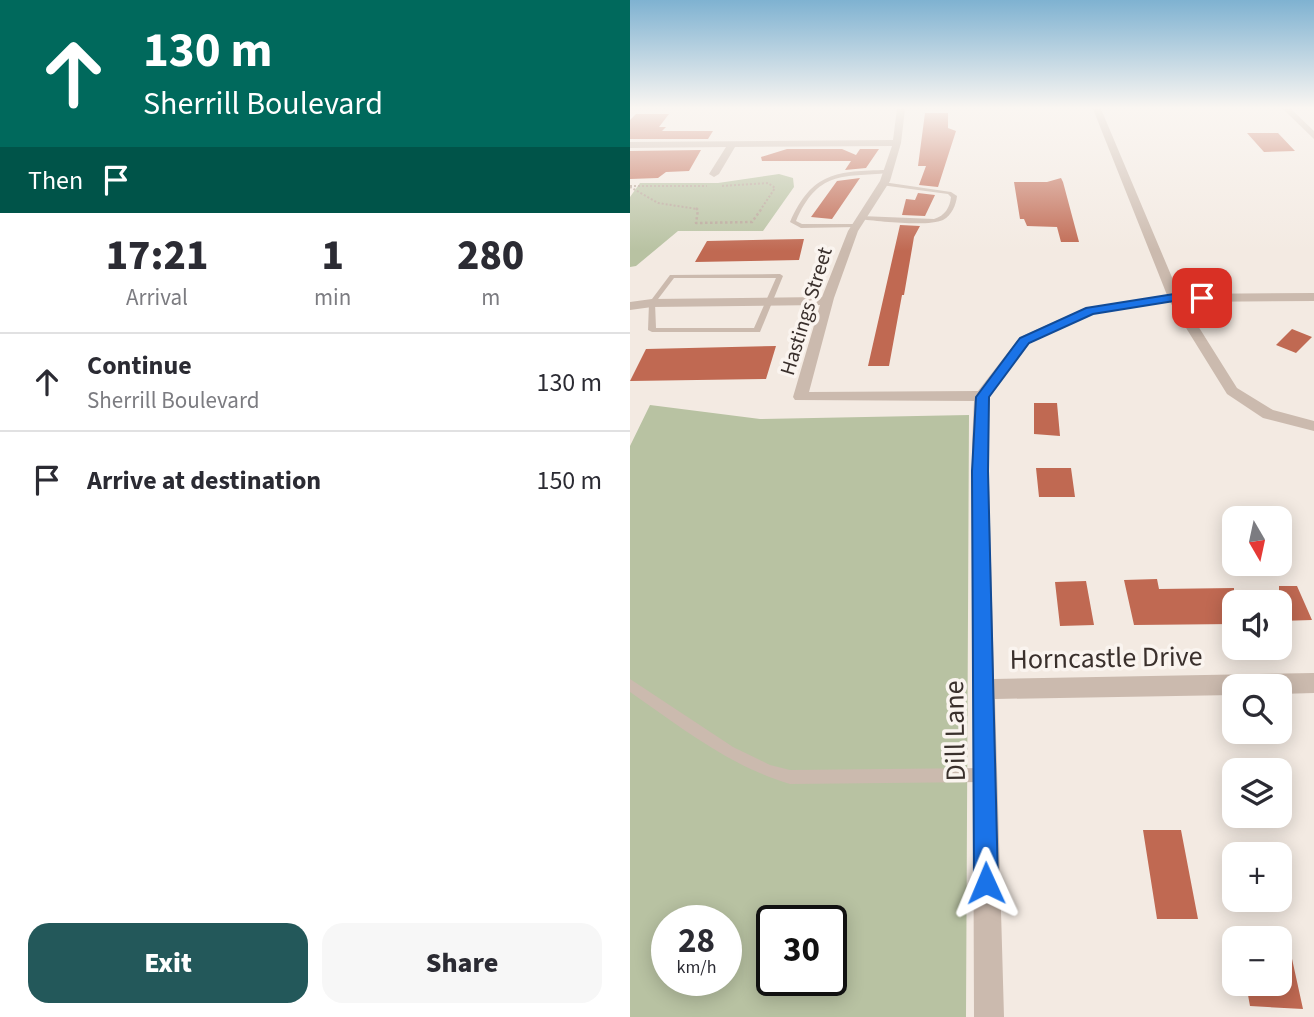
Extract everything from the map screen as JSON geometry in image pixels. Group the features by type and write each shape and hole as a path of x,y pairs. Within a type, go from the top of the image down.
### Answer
{"street":[{"path":"714,174 725,156"},
{"name":"Hastings Street","path":"892,156 885,178 858,222 828,300 800,397 982,397"},
{"path":"1116,156 1174,298 1232,391 1268,414 1314,426"},
{"path":"982,397 1025,340 1090,311 1174,298 1314,297"},
{"path":"630,306 652,303 828,300"},
{"name":"Dill Lane","path":"982,397 980,444 989,1017"},
{"name":"Horncastle Drive","path":"983,689 1314,683"}],"lane":[{"path":"843,173 885,178 949,193 954,196 954,202 948,213 936,220 801,226 793,222 817,184 828,178 843,173"},
{"path":"672,276 780,276 757,330 652,330 652,303 672,276"},
{"path":"630,685 767,773 790,777 984,775"}],"path":[{"path":"630,186 658,204 695,207 698,210 696,223 752,222 775,188 768,183 747,182 722,186"},
{"path":"630,186 710,186"}],"green space":[{"path":"779,174 793,178 794,187 763,231 678,231 636,266 630,267 630,197 640,183 718,183"},
{"path":"650,405 760,419 969,415 966,1017 630,1017 630,446"}],"building":[{"path":"630,156 697,156 689,171 666,172 658,178 630,179"},
{"path":"874,156 866,168 845,170 851,161 762,161 761,157"},
{"path":"919,156 948,156 938,187 919,185 926,166 918,166"},
{"path":"860,178 832,219 811,217 837,181"},
{"path":"1061,178 1079,242 1061,242 1057,227 1027,226 1024,219 1020,219 1014,182 1047,182"},
{"path":"918,193 935,195 925,216 902,215 906,199 915,200"},
{"path":"900,225 920,226 914,237 889,366 868,366"},
{"path":"804,239 799,260 695,262 707,241"},
{"path":"1292,329 1312,337 1296,353 1276,345"},
{"path":"776,346 766,379 630,381 646,349"},
{"path":"1034,403 1057,403 1060,436 1034,434"},
{"path":"1036,468 1071,468 1075,497 1039,497"},
{"path":"1157,579 1159,589 1234,590 1222,590 1222,624 1134,625 1124,580"},
{"path":"1086,581 1094,625 1060,626 1055,582"},
{"path":"1279,586 1297,586 1312,620 1292,621 1292,590 1279,590"},
{"path":"1143,830 1181,830 1198,919 1157,919"},
{"path":"1292,959 1303,1009 1250,1006 1248,996 1292,996"}],"route":[{"path":"986,883 980,471 982,397 1025,340 1090,311 1174,298 1202,298"}]}
